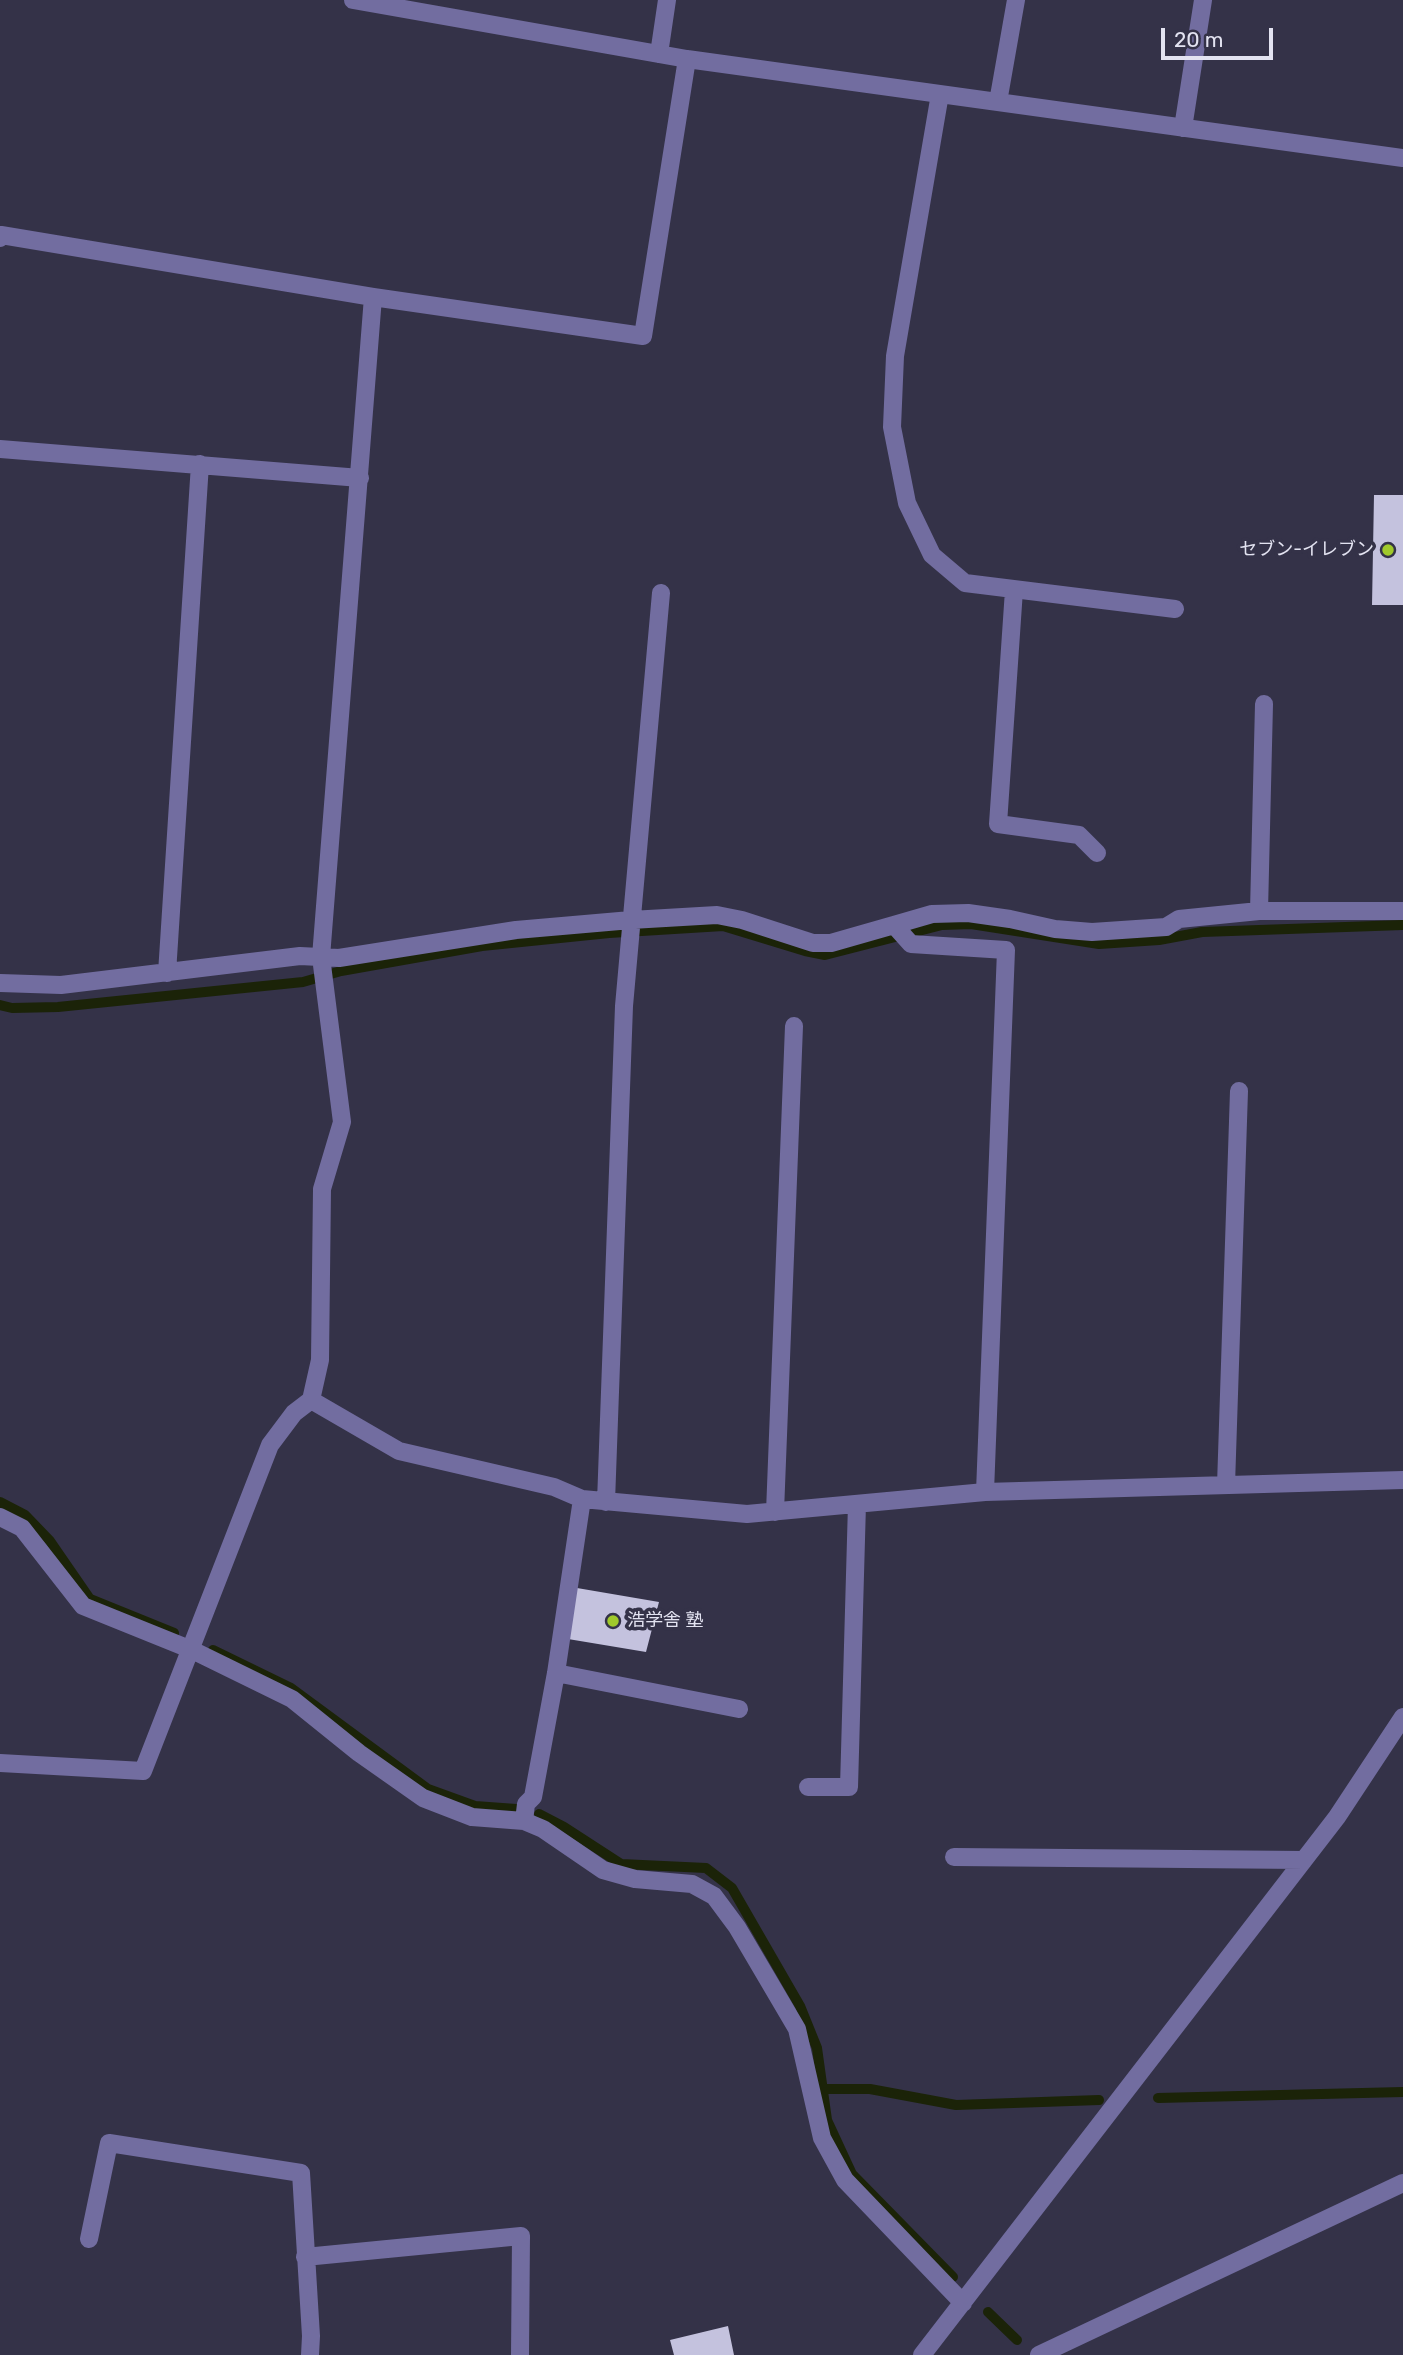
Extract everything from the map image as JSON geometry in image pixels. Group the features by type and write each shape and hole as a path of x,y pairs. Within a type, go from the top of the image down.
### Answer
{"street":[{"path":"353,0 425,6 687,59 1403,159"},
{"path":"659,54 667,0"},
{"path":"999,102 1016,0"},
{"path":"1182,128 1203,0"},
{"path":"0,238 1,234 373,297 643,336 687,59"},
{"path":"940,94 895,356 892,427 907,503 932,555 965,583 1175,610"},
{"path":"0,1763 143,1772 270,1445 294,1413 311,1400 320,1360 322,1189 342,1122 323,968 373,297"},
{"path":"0,449 360,478"},
{"path":"167,973 200,464"},
{"path":"1014,590 998,824 1080,835 1097,853"},
{"path":"606,1502 624,1006 661,593"},
{"path":"1259,911 1264,704"},
{"path":"323,968 339,958 516,930 630,928 717,915 742,920 813,943 831,943 899,931 932,914 968,913 1055,929 1092,932 1166,927 1179,919 1259,911 1403,911"},
{"path":"899,931 911,944 1006,950 985,1492"},
{"path":"0,983 61,985 300,956 323,968"},
{"path":"775,1512 794,1026"},
{"path":"1226,1485 1240,1091"},
{"path":"311,1400 398,1451 554,1487 582,1499 747,1514 985,1492 1403,1480"},
{"path":"524,1821 526,1804 533,1797 556,1673 582,1499"},
{"path":"808,1787 849,1787 857,1504"},
{"path":"0,1517 22,1528 83,1606 192,1650 292,1699 359,1753 423,1798 472,1817 524,1821 543,1829 603,1870 635,1880 692,1884 714,1896 737,1927 797,2029 822,2138 845,2180 962,2303"},
{"path":"556,1673 739,1709"},
{"path":"922,2355 1337,1817 1403,1717"},
{"path":"954,1857 1304,1860"},
{"path":"89,2239 109,2143 301,2173 310,2355"},
{"path":"1039,2355 1403,2183"},
{"path":"305,2257 521,2236 520,2355"}],"building":[{"name":"セブン-イレブン","path":"1374,495 1403,495 1403,605 1372,605"},
{"name":"浩学舎 塾","path":"577,1588 659,1602 646,1652 568,1639"},
{"path":"728,2326 734,2355 674,2355 670,2340"}],"waterway":[{"path":"0,1005 12,1008 58,1007 303,982 341,971 482,946 609,933 723,926 825,955 942,925 971,924 1099,944 1159,940 1202,932 1403,925"},
{"path":"0,1502 25,1515 50,1541 90,1599 174,1633"},
{"path":"213,1650 291,1688 428,1789 475,1806 516,1809"},
{"path":"539,1814 621,1864 706,1868 732,1888 800,2006 817,2048 827,2120 852,2174 953,2277"},
{"path":"823,2089 870,2089 956,2105 1099,2100"},
{"path":"1158,2098 1403,2092"},
{"path":"988,2312 1017,2340"}],"place":[{"name":"セブン-イレブン","path":"1388,550"},
{"name":"浩学舎 塾","path":"613,1621"}]}
